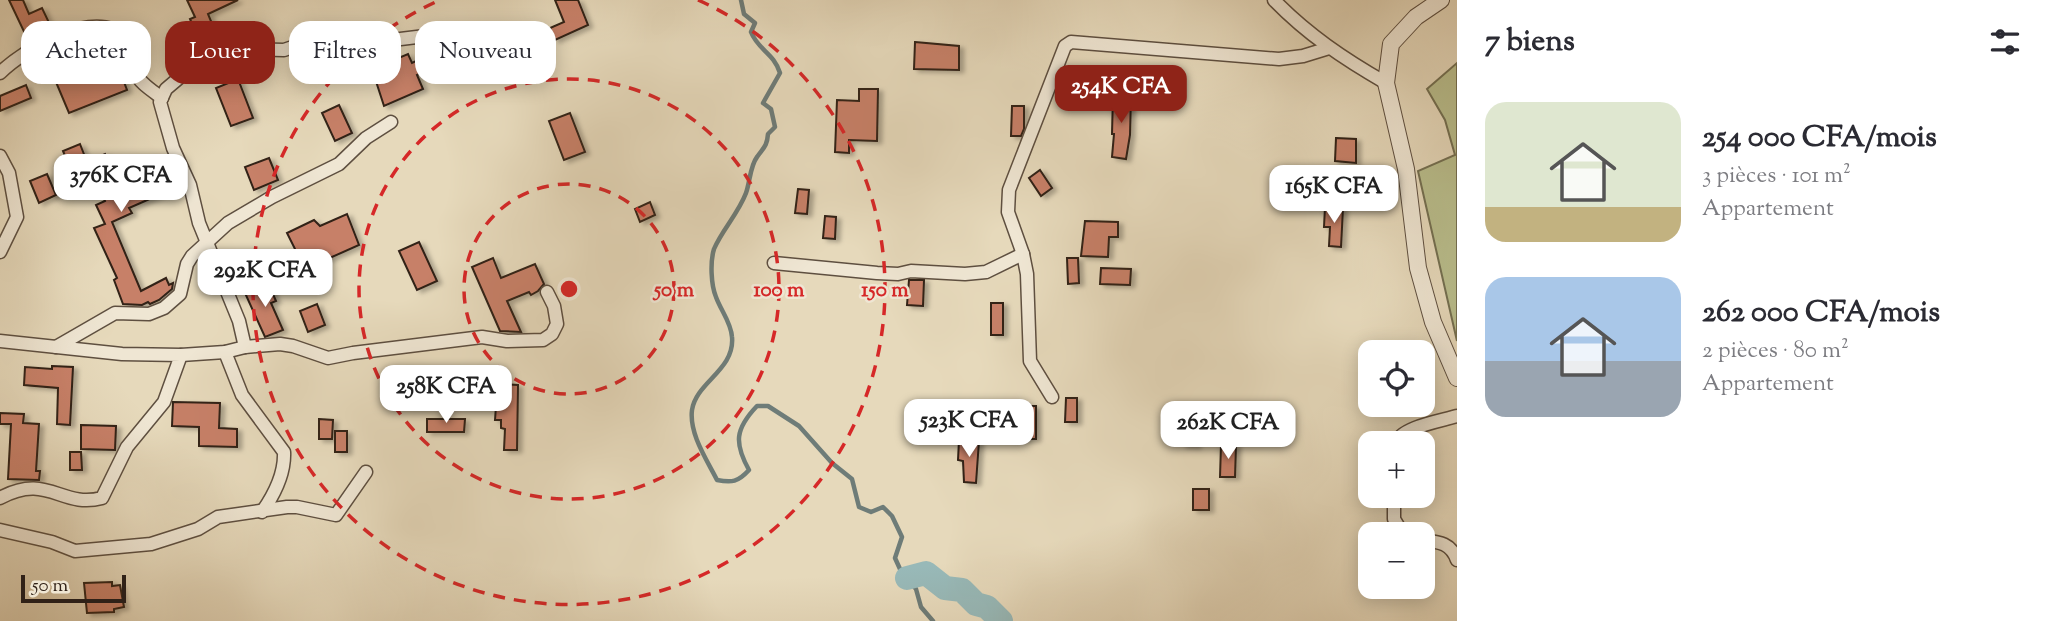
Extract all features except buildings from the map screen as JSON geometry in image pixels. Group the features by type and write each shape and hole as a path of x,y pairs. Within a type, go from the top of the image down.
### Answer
{"street":[{"path":"1274,0 1297,23 1329,48 1386,82"},
{"path":"1441,0 1416,17 1391,44 1386,82 1406,169 1418,268 1433,322 1457,378"},
{"path":"0,73 16,60 64,34 96,25 124,36 133,52 135,74 162,98"},
{"path":"245,347 239,321 199,223 190,185 173,148 160,102 166,89 192,67 222,52 240,49 284,50 313,40 376,42 415,37"},
{"path":"1052,397 1030,361 1027,274 1008,212 1009,190 1067,43 1279,59 1303,56 1329,48"},
{"path":"56,347 115,313 149,314 164,308 180,294 187,264 208,240 238,216 339,164 366,138 391,122"},
{"path":"0,156 9,173 17,218 0,252"},
{"path":"774,263 877,273 898,274 911,271 965,274 986,272 1023,254"},
{"path":"0,341 122,354 181,355 225,352 254,345 293,346 328,358 482,337 507,341 543,340 552,334 557,324 554,306 547,292"},
{"path":"225,352 242,395 284,452 284,462 274,495 262,512"},
{"path":"0,498 34,487 52,490 67,498 102,498 127,447 164,402 181,355"},
{"path":"1407,431 1457,416"},
{"path":"0,530 52,542 75,551 151,544 198,529 218,517 296,507 335,515 366,472"},
{"path":"1435,541 1448,546 1457,561"}],"green space":[{"path":"1457,63 1457,341 1418,171 1455,155 1445,120 1427,89"}],"waterway":[{"path":"741,0 744,14 755,23 751,32 754,38 774,61 780,73 763,103 771,109 775,127 768,134 766,145 751,169 743,201 714,249 713,286 730,326 731,348 722,367 695,400 692,410 693,428 717,480 731,481 749,470 741,452 739,436 744,422 757,406 768,406 799,426 832,463 852,479 859,507 871,512 883,507 892,516 902,537 895,558 916,589 921,607 933,621"},
{"path":"907,578 926,573 945,588 962,590 976,604 987,607 1001,621"}]}
